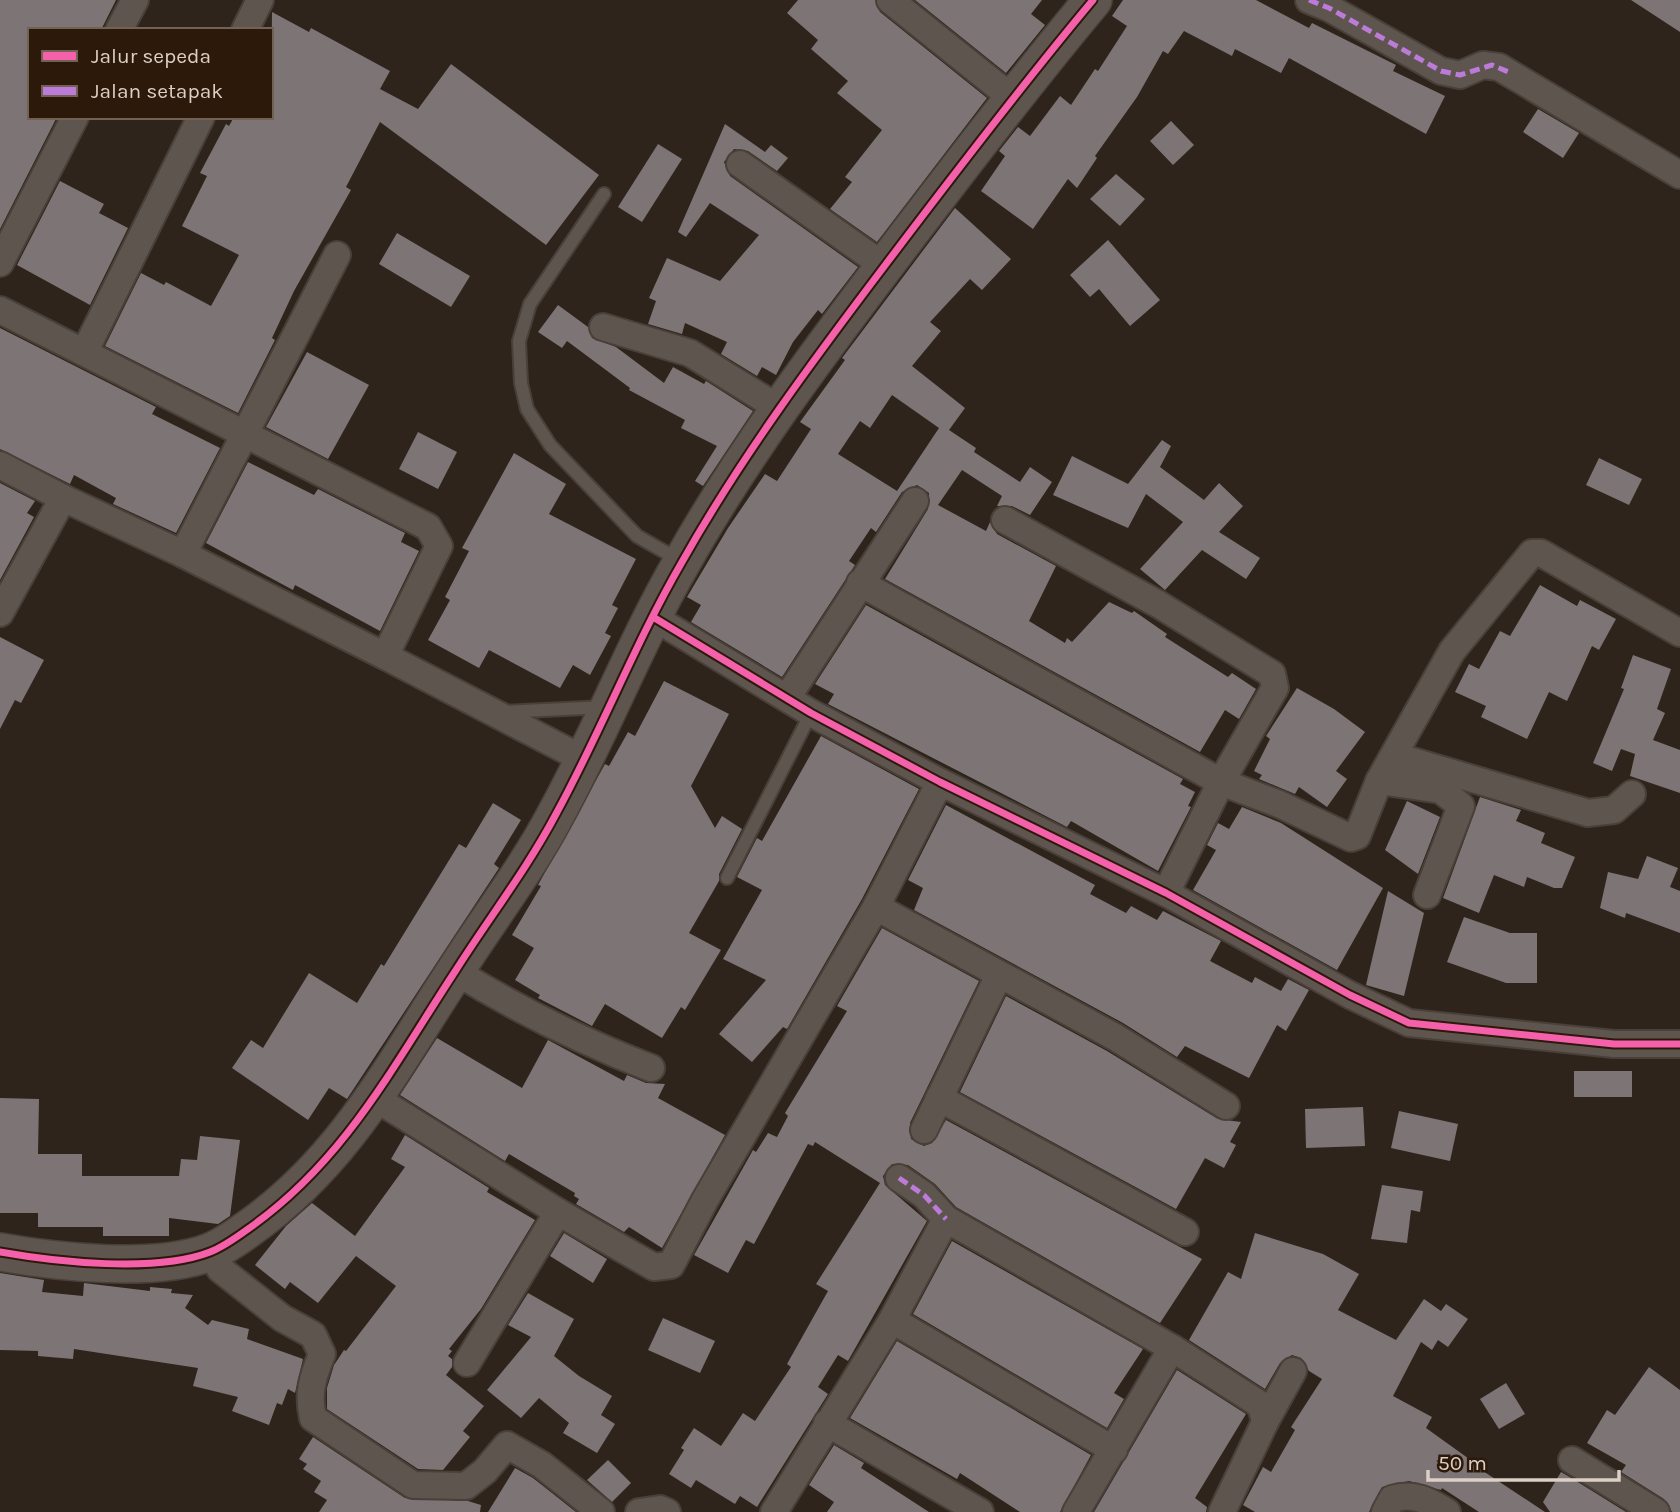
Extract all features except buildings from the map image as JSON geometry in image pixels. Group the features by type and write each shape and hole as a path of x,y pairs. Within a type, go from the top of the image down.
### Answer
{"street":[{"path":"120,28 135,0"},
{"path":"246,28 260,0"},
{"path":"890,0 1011,97"},
{"path":"0,1252 74,1262 123,1262 163,1261 210,1252 245,1232 313,1175 374,1098 419,1032 455,971 557,814 682,561 780,409 1011,97 1093,0"},
{"path":"1309,0 1329,8 1441,71 1460,75 1483,65 1499,67 1680,175"},
{"path":"0,263 74,119"},
{"path":"85,351 200,119"},
{"path":"740,164 884,266"},
{"path":"183,554 337,255"},
{"path":"0,310 85,351 243,436 428,527 439,546 385,656"},
{"path":"603,327 690,354 780,409"},
{"path":"0,465 63,498 183,554 583,759"},
{"path":"0,613 63,498"},
{"path":"787,698 915,502"},
{"path":"1005,520 1158,604 1272,674 1275,688 1221,782 1166,893"},
{"path":"860,583 1221,782 1279,804 1351,838 1357,836 1379,781 1452,651 1532,553 1541,552 1680,634"},
{"path":"653,617 811,713 940,782 1166,893 1350,995 1409,1023 1614,1044 1680,1044"},
{"path":"1395,756 1587,813 1614,810 1632,794"},
{"path":"1379,781 1441,790 1461,806 1427,895"},
{"path":"374,1098 558,1212 654,1267 671,1265 705,1200 876,907 940,782"},
{"path":"876,907 1115,1037 1226,1106"},
{"path":"455,971 518,1010 582,1041 651,1068"},
{"path":"924,1130 999,975"},
{"path":"939,1098 1185,1232"},
{"path":"899,1178 924,1195 946,1219 1172,1348 1261,1405 1265,1422"},
{"path":"467,1363 558,1212"},
{"path":"774,1512 892,1320 946,1219"},
{"path":"210,1252 220,1269 282,1318 313,1335 322,1354 310,1384 308,1399 313,1418 413,1486 466,1486 485,1471 507,1446 542,1465 601,1512"},
{"path":"892,1320 1114,1450"},
{"path":"1076,1512 1172,1348"},
{"path":"1222,1512 1293,1371"},
{"path":"827,1423 980,1512"},
{"path":"1572,1460 1656,1512"},
{"path":"1385,1512 1392,1499 1411,1496 1428,1500 1447,1512"},
{"path":"639,1512 660,1509 667,1512"}],"lane":[{"path":"604,194 530,304 519,341 521,383 527,409 550,445 637,537 682,561"},
{"path":"494,713 609,706"},
{"path":"727,878 811,713"}],"marked path":[{"path":"1309,0 1329,8 1441,71 1460,75 1492,65 1511,73"},
{"path":"899,1178 924,1195 946,1219"}],"cycle path":[{"path":"0,1252 106,1264 135,1264 188,1258 225,1245 282,1202 313,1173 365,1110 545,834 665,593 753,447 832,336 937,197 1093,0"},
{"path":"653,617 811,713 940,782 1166,893 1350,995 1409,1023 1614,1044 1680,1044"}]}
